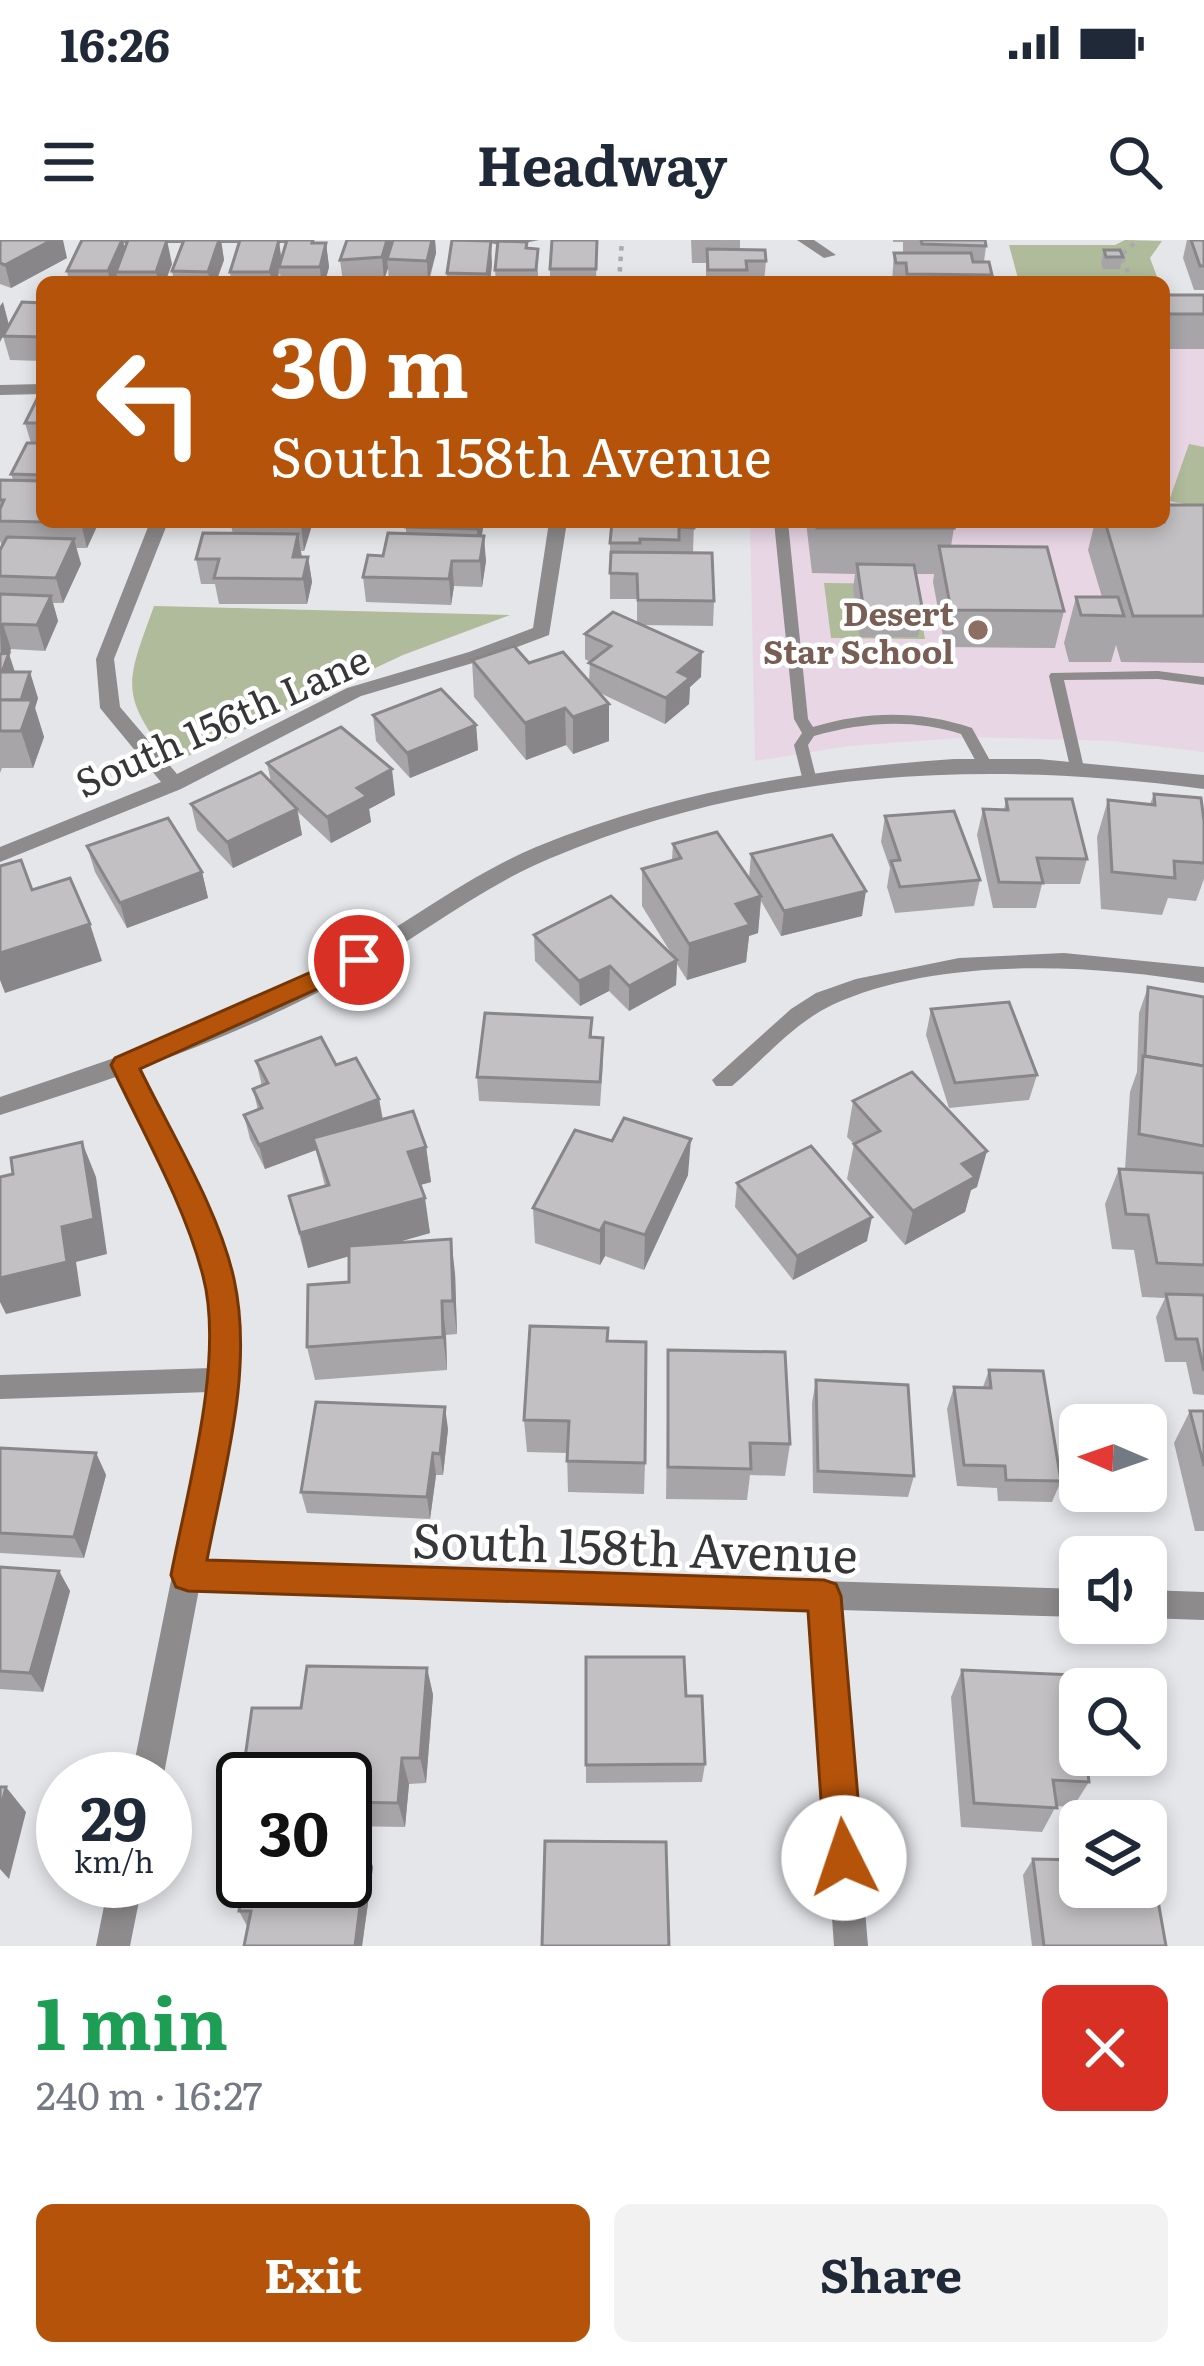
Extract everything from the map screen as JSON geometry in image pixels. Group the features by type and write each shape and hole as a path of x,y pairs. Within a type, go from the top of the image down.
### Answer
{"street":[{"path":"804,240 829,255"},
{"path":"0,390 36,389"},
{"path":"157,528 105,658 110,708 174,784"},
{"name":"South 156th Lane","path":"0,855 174,784 354,692 542,631 557,528"},
{"path":"0,1106 125,1065 335,974 541,853 671,810 809,781 985,766 1076,767 1204,782"},
{"path":"724,1080 822,1000 929,970 1056,961 1160,966 1204,975"},
{"path":"125,1065 193,1209 219,1279 225,1379 152,1752"},
{"path":"0,1387 225,1379"},
{"name":"South 158th Avenue","path":"188,1575 1059,1602"},
{"path":"824,1596 851,1946"},
{"path":"1167,1605 1204,1606"},
{"path":"113,1946 121,1908"}],"lane":[{"path":"100,240 297,240"},
{"path":"484,240 506,244 534,240"},
{"path":"782,528 801,718 809,733"},
{"path":"1076,767 1056,676 1158,675 1204,682"},
{"path":"809,781 801,745 809,733 830,726 905,719 944,722 967,731 985,766"}],"path":[{"path":"619,276 622,240"},
{"path":"1130,276 1121,255 1138,240"}],"shaded area":[{"name":"Desert Star School","path":"1170,316 1204,317 1204,752 1112,741 972,737 849,746 755,761 750,528 1170,528"}],"green space":[{"path":"1125,240 1162,241 1150,258 1157,276 1017,276 1009,245 1115,245"},
{"path":"1189,444 1204,447 1204,508 1170,498"},
{"path":"824,583 915,584 925,639 831,638"},
{"path":"154,606 510,615 403,655 173,763 143,720 132,688 137,654"}],"building":[{"path":"0,240 52,240 5,265 0,263"},
{"path":"82,240 122,240 108,271 67,271"},
{"path":"128,240 167,240 156,272 116,272"},
{"path":"184,240 219,240 208,272 172,271"},
{"path":"240,240 279,240 270,272 230,272"},
{"path":"287,240 326,243 320,267 279,267"},
{"path":"347,240 387,240 382,257 340,260"},
{"path":"393,240 432,240 427,261 387,259"},
{"path":"452,240 491,241 487,274 447,273"},
{"path":"552,240 597,240 596,269 550,269"},
{"path":"921,240 985,240 986,246 922,244"},
{"path":"1191,240 1204,240 1204,266 1200,266"},
{"path":"498,241 527,242 526,248 538,249 536,270 495,270"},
{"path":"707,249 765,250 766,261 746,261 747,270 708,270"},
{"path":"1104,250 1120,250 1123,257 1106,257"},
{"path":"894,253 971,253 973,262 989,262 992,275 907,274 906,263 896,263"},
{"path":"1170,295 1204,295 1204,314 1170,314"},
{"path":"22,302 36,303 36,337 3,336"},
{"path":"36,401 36,423 25,423"},
{"path":"27,443 36,443 36,475 11,474"},
{"path":"0,480 36,481 36,522 0,521 4,500 0,500"},
{"path":"1170,505 1204,505 1204,616 1133,616 1107,528 1170,528"},
{"path":"611,528 679,528 679,540 610,543"},
{"path":"203,533 298,534 293,557 308,557 303,579 214,578 219,559 196,559"},
{"path":"388,533 484,536 480,561 452,561 449,579 363,577 368,555 383,556"},
{"path":"7,537 74,539 56,578 0,576 0,550"},
{"path":"939,546 1047,547 1064,611 951,610"},
{"path":"611,552 712,553 714,601 638,600 637,574 610,573"},
{"path":"857,564 914,565 923,612 864,612"},
{"path":"0,594 51,596 37,625 3,624 0,631"},
{"path":"1076,597 1118,597 1124,616 1081,615"},
{"path":"613,612 702,652 678,672 690,678 666,698 589,663 611,646 585,634"},
{"path":"514,646 529,663 563,652 609,704 573,717 565,708 525,723 472,660"},
{"path":"9,653 2,672 30,672 21,700 0,700 0,654"},
{"path":"441,689 476,725 407,753 373,715"},
{"path":"0,700 32,700 21,731 0,731"},
{"path":"341,727 392,769 357,788 367,796 327,817 267,763"},
{"path":"261,772 297,809 227,842 191,804"},
{"path":"1154,794 1201,798 1204,863 1174,861 1175,878 1112,872 1108,800 1155,805"},
{"path":"1006,799 1072,799 1087,859 1037,858 1043,883 999,882 983,809 1008,810"},
{"path":"954,811 980,880 900,887 891,861 900,860 885,816"},
{"path":"168,818 202,872 120,903 87,846"},
{"path":"717,832 761,896 736,904 750,925 689,944 642,869 681,858 673,844"},
{"path":"832,835 866,891 784,911 751,854"},
{"path":"21,860 32,890 70,878 90,924 0,953 0,866"},
{"path":"611,896 677,960 629,986 610,966 579,981 534,935"},
{"path":"1148,987 1204,997 1204,1066 1145,1056"},
{"path":"1009,1002 1037,1075 955,1083 931,1009"},
{"path":"485,1013 592,1018 590,1037 603,1038 600,1082 477,1077"},
{"path":"321,1037 336,1065 356,1058 379,1099 259,1145 244,1115 262,1108 253,1089 268,1083 256,1061"},
{"path":"1143,1056 1204,1066 1204,1146 1139,1134"},
{"path":"912,1072 987,1151 962,1164 975,1177 913,1211 854,1144 880,1131 853,1101"},
{"path":"413,1111 426,1147 408,1152 425,1198 300,1233 289,1196 329,1185 313,1138"},
{"path":"624,1118 691,1139 645,1235 605,1222 600,1231 533,1208 575,1130 612,1141"},
{"path":"82,1142 94,1219 62,1227 67,1262 0,1278 0,1177 13,1174 11,1158"},
{"path":"811,1146 872,1217 797,1256 737,1183"},
{"path":"1119,1169 1204,1173 1204,1265 1157,1263 1148,1215 1126,1214"},
{"path":"451,1239 453,1301 442,1301 443,1337 307,1347 308,1285 349,1282 349,1246"},
{"path":"1166,1294 1204,1295 1204,1371 1197,1339 1176,1339"},
{"path":"530,1326 608,1328 607,1341 646,1342 645,1463 567,1461 569,1421 524,1420"},
{"path":"668,1350 785,1352 790,1444 750,1443 751,1469 668,1467"},
{"path":"989,1370 1043,1371 1059,1481 1006,1480 1005,1466 964,1465 954,1387 991,1388"},
{"path":"816,1380 908,1385 914,1476 818,1471"},
{"path":"316,1402 445,1407 440,1454 433,1453 427,1497 301,1492"},
{"path":"1190,1411 1204,1411 1204,1466"},
{"path":"0,1448 96,1453 74,1537 0,1533"},
{"path":"0,1567 59,1571 30,1673 0,1671"},
{"path":"586,1657 684,1657 686,1696 702,1696 705,1764 586,1765"},
{"path":"307,1666 427,1668 420,1758 402,1758 398,1803 372,1803 372,1752 246,1752 252,1708 301,1708"},
{"path":"962,1670 1059,1674 1059,1776 1088,1776 1089,1782 1053,1780 1057,1808 974,1803"},
{"path":"545,1841 666,1842 669,1946 542,1946"},
{"path":"1033,1859 1059,1860 1059,1908 1159,1908 1166,1946 1044,1946"},
{"path":"360,1908 355,1946 244,1946 251,1911 239,1911"}],"place":[{"name":"Desert Star School","path":"978,630"}],"route":[{"path":"359,960 125,1065 193,1209 219,1279 225,1379 188,1575 824,1596 844,1858"}]}
